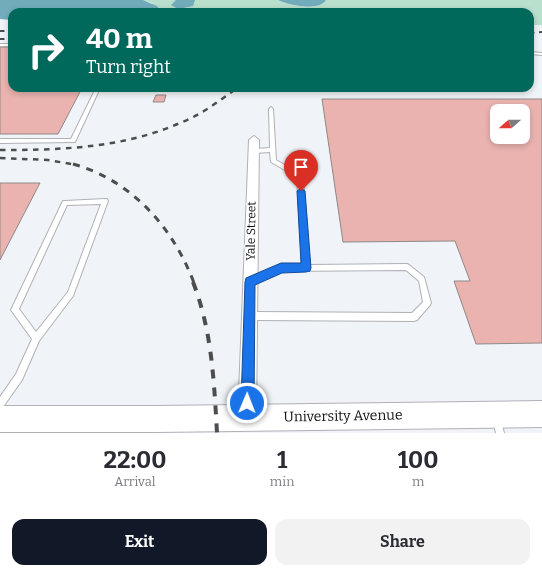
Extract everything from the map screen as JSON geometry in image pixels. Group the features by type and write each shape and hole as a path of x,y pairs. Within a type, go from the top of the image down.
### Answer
{"main road":[{"name":"University Avenue","path":"0,419 155,423 498,423 542,414"}],"street":[{"name":"Yale Street","path":"248,422 249,316 254,146"}],"lane":[{"path":"0,141 73,141 96,92"},
{"path":"271,109 274,161 300,176 306,268"},
{"path":"254,146 273,150"},
{"path":"0,404 19,377 36,338 70,294 105,201 65,203 15,310 36,338"},
{"path":"249,316 414,317 427,303 422,279 407,267 281,268 250,282"}],"green space":[{"path":"143,0 278,0 289,4 310,7 322,4 326,0 542,0 542,25 534,25 534,8 156,8 152,3"}],"water":[{"path":"0,0 143,0 157,6 158,8 8,8 8,20 0,19"},
{"path":"176,0 195,0 193,6 176,8 171,5"},
{"path":"278,0 326,0 322,4 310,7 289,4"}],"building":[{"path":"0,47 8,47 8,92 80,92 58,134 0,134"},
{"path":"156,95 166,95 164,102 153,102"},
{"path":"322,99 542,99 542,343 476,344 454,281 470,281 455,241 343,242"},
{"path":"0,183 40,183 0,260"}],"railway":[{"path":"0,31 8,31"},
{"path":"534,33 542,32"},
{"path":"0,39 8,39"},
{"path":"0,150 92,146 137,138 188,120 231,92"},
{"path":"0,158 48,160 75,165"},
{"path":"75,165 94,171 113,181 147,208 162,225 174,243 185,262 194,283"},
{"path":"193,282 204,319 211,356 217,433"}],"route":[{"path":"247,403 250,282 281,268 306,268 301,191"}]}
